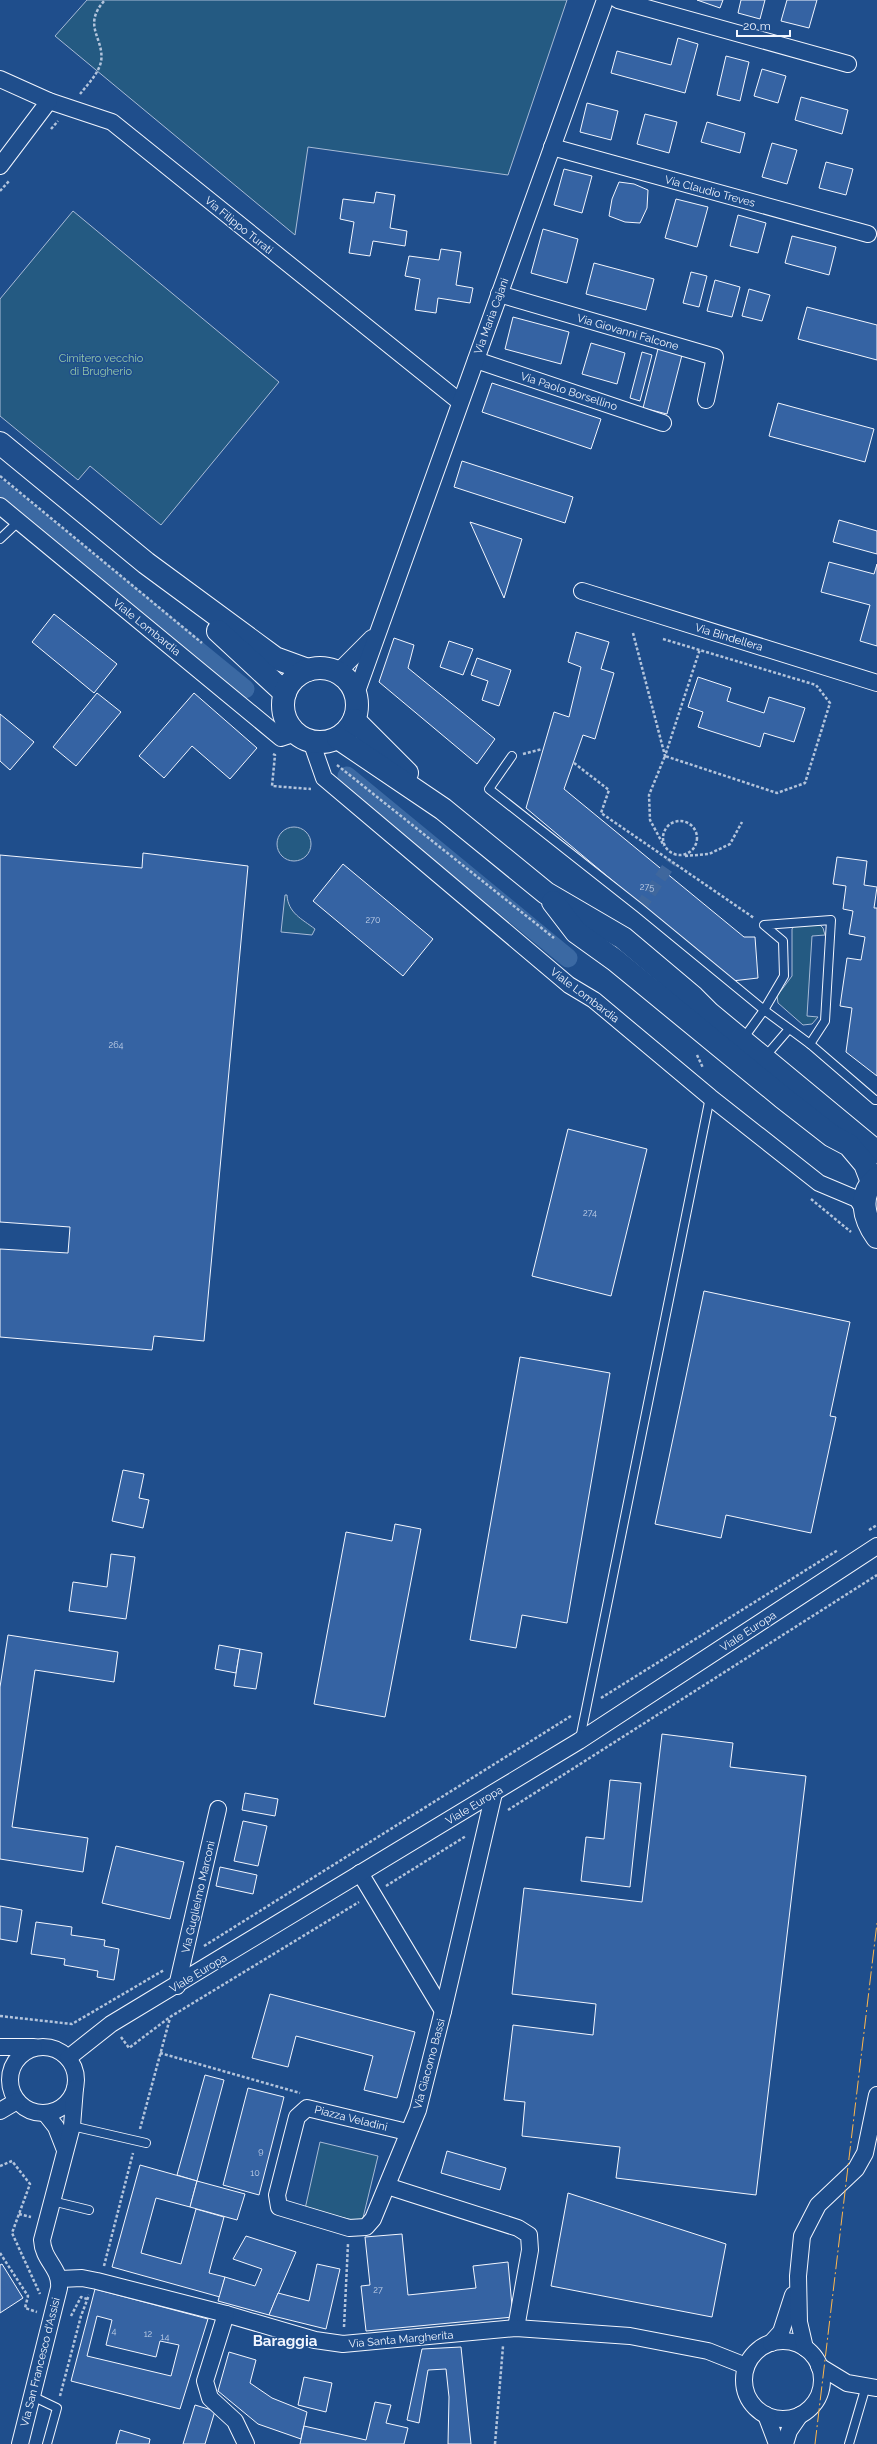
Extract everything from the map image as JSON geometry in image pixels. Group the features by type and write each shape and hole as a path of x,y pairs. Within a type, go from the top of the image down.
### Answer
{"main road":[{"path":"0,443 146,563 275,658 308,670"},
{"path":"146,563 285,693"},
{"path":"323,668 338,672 346,678 356,694 357,708 354,720 347,730 338,738 324,742 304,737 288,725 284,715 285,693 294,678 308,670 323,668"},
{"path":"354,720 443,809"},
{"path":"338,738 443,809 546,893 623,938 693,996 708,1013 877,1152"},
{"path":"546,893 576,932 615,960 832,1136 850,1145 875,1180 866,1192 864,1209 868,1225 877,1237"}],"street":[{"name":"Via Maria Cajani","path":"356,694 605,0"},
{"path":"618,0 848,64"},
{"name":"Via Filippo Turati","path":"0,79 49,101 112,122 460,402"},
{"path":"0,166 49,101"},
{"name":"Via Claudio Treves","path":"552,147 868,234"},
{"name":"Via Giovanni Falcone","path":"499,294 715,357 706,400"},
{"name":"Via Paolo Borsellino","path":"476,360 663,423"},
{"name":"Viale Lombardia","path":"0,506 281,738 304,737 324,778 569,985 594,1000 710,1097 819,1183 857,1199 864,1209"},
{"name":"Via Bindellera","path":"582,591 877,683"},
{"name":"Via Maria Cajani","path":"338,672 378,633"},
{"name":"Viale Europa","path":"68,2058 111,2024 177,1986 360,1873 579,1741 877,1546"},
{"name":"Via Giacomo Bassi","path":"387,2186 407,2132 418,2110 443,2012 494,1793"},
{"name":"Via Guglielmo Marconi","path":"177,1986 218,1809"},
{"path":"360,1873 443,2012"},
{"path":"0,2047 36,2047 56,2049 68,2058 75,2072 72,2126 42,2240 42,2249 60,2279"},
{"path":"10,2075 18,2057 36,2047"},
{"path":"0,2051 10,2075 10,2084 17,2101 29,2110 45,2113 57,2110 67,2103 75,2088"},
{"path":"804,2348 799,2322 798,2276 802,2236 818,2205 856,2169 865,2153 877,2095"},
{"path":"0,2111 17,2101"},
{"name":"Piazza Veladini","path":"387,2186 366,2227 349,2228 279,2207 277,2195 297,2117 308,2108 407,2132"},
{"path":"45,2113 56,2127 65,2150"},
{"path":"387,2186 518,2228 529,2235 530,2250 510,2329"},
{"path":"771,2343 788,2342 804,2348 813,2356 819,2366 822,2377 816,2400 809,2409 800,2415 788,2419 766,2415 756,2409 749,2399 745,2388 746,2366 752,2356 771,2343 781,2332 787,2319 798,2276"},
{"name":"Via Santa Margherita","path":"60,2279 82,2278 98,2281 226,2314 315,2340 343,2344 510,2329 630,2336 708,2351 746,2366"},
{"name":"Via San Francesco d'Assisi","path":"20,2444 60,2279"},
{"path":"226,2314 205,2381 210,2398 235,2421 246,2444"},
{"path":"819,2366 847,2383 871,2387"},
{"path":"816,2400 847,2383"},
{"path":"766,2415 777,2444"},
{"path":"785,2444 789,2431 800,2415"}],"lane":[{"path":"0,539 18,522"},
{"path":"512,756 488,789 640,908 764,1010 810,1044 875,1100 877,1100"},
{"path":"764,925 831,920 824,1021 810,1044"},
{"path":"764,925 782,941 784,976 764,1010 742,1041 749,1060 770,1075 782,1096"},
{"path":"764,1059 790,1029"},
{"path":"579,1741 710,1097"},
{"path":"72,2126 146,2143"},
{"path":"52,2201 89,2210"},
{"path":"848,2444 871,2387"},
{"path":"32,2396 57,2408 47,2444"}],"path":[{"path":"93,78 101,63 101,55 96,39 95,14 105,0"},
{"path":"633,633 665,756"},
{"path":"663,639 816,684 830,704 805,783 778,793 665,756"},
{"path":"700,649 665,756 649,795 650,820 664,846 675,855 682,856 710,854 730,844 742,822"},
{"path":"512,756 542,749"},
{"path":"574,763 609,790 601,813 764,925"},
{"path":"664,846 664,831 670,824 679,820 690,823 697,831 698,842 692,852 682,856"},
{"path":"864,1533 877,1525"},
{"path":"0,2016 72,2024 184,1958 843,1546"},
{"path":"139,2131 170,2017"},
{"path":"160,2054 300,2093 308,2108"},
{"path":"57,2408 81,2316 87,2298 98,2281 103,2269 135,2146"},
{"path":"0,2166 12,2161 30,2184 12,2233 41,2297"},
{"path":"343,2344 349,2228"},
{"path":"40,2312 41,2307"},
{"path":"496,2444 510,2329"}],"green space":[{"path":"87,0 567,0 508,175 308,147 295,235 55,36"},
{"name":"Cimitero vecchio di Brugherio","path":"73,211 279,382 161,525 90,466 78,480 0,416 0,299"},
{"path":"294,827 300,828 306,832 310,838 310,850 306,856 300,860 294,861 288,860 282,856 278,850 277,844 278,838 282,832 288,828"},
{"path":"285,895 287,895 290,906 296,915 315,929 312,935 281,932"},
{"path":"820,925 823,928 825,935 812,936 807,1016 818,1017 812,1024 803,1025 778,1003 777,996 792,976 792,929 794,926"},
{"path":"320,2142 378,2156 362,2222 305,2209"}],"building":[{"path":"697,0 723,0 720,8"},
{"path":"741,0 765,0 760,19 738,13"},
{"path":"787,0 817,0 809,28 781,21"},
{"path":"678,38 698,44 685,93 611,73 617,51 671,65"},
{"path":"726,56 749,62 740,101 717,95"},
{"path":"762,69 786,76 778,103 754,96"},
{"path":"801,97 848,110 842,134 795,120"},
{"path":"587,103 618,111 611,140 580,132"},
{"path":"645,114 677,122 669,153 637,144"},
{"path":"707,122 745,133 740,153 701,142"},
{"path":"772,143 797,150 787,184 762,177"},
{"path":"826,162 853,169 846,195 819,188"},
{"path":"564,169 592,176 582,213 554,205"},
{"path":"619,182 634,184 648,190 647,208 640,223 625,222 609,216 612,199"},
{"path":"376,192 395,195 390,228 407,231 405,246 373,241 370,256 349,253 354,222 340,219 343,199 374,203"},
{"path":"676,199 708,207 697,247 665,238"},
{"path":"738,215 766,223 758,253 730,246"},
{"path":"543,229 578,239 567,283 531,273"},
{"path":"792,236 836,247 829,275 785,263"},
{"path":"441,249 461,252 456,285 473,288 470,303 438,298 436,313 415,310 420,279 405,276 409,256 439,260"},
{"path":"594,263 654,279 646,310 586,294"},
{"path":"691,272 707,276 699,307 683,303"},
{"path":"715,280 740,287 732,317 707,311"},
{"path":"749,289 770,295 762,321 742,316"},
{"path":"807,307 877,325 877,360 798,339"},
{"path":"513,317 569,332 561,364 505,349"},
{"path":"591,343 625,353 617,384 582,374"},
{"path":"659,345 683,351 667,414 643,408"},
{"path":"642,352 652,355 640,401 630,398"},
{"path":"492,383 601,419 591,449 482,412"},
{"path":"778,403 874,429 865,462 769,436"},
{"path":"462,461 573,497 565,523 454,487"},
{"path":"839,520 877,531 877,554 833,542"},
{"path":"470,522 522,539 504,598"},
{"path":"829,562 874,574 877,564 877,646 860,641 870,605 821,592"},
{"path":"54,614 117,664 94,693 32,642"},
{"path":"576,632 609,642 601,669 614,673 595,739 583,735 564,789 744,937 755,937 758,978 732,981 526,808 554,712 569,717 581,667 568,662"},
{"path":"394,638 414,645 408,668 495,739 477,764 379,682"},
{"path":"449,641 473,649 463,675 440,667"},
{"path":"477,658 511,670 499,706 482,700 488,681 471,675"},
{"path":"698,677 731,688 727,701 764,713 769,697 805,708 794,742 764,733 760,747 698,727 703,712 688,707"},
{"path":"97,693 121,712 76,766 53,747"},
{"path":"194,693 257,748 230,779 192,746 164,778 139,756"},
{"path":"0,714 34,742 10,770 0,761"},
{"path":"143,853 248,866 204,1341 154,1336 152,1350 0,1337 0,1249 68,1253 70,1227 0,1222 0,855 142,868"},
{"path":"837,857 867,861 864,885 877,887 874,908 877,908 877,1076 846,1052 852,1008 840,1006 847,958 861,960 865,937 849,934 853,911 843,909 846,886 833,884"},
{"path":"343,864 433,939 403,976 313,901"},
{"path":"568,1129 647,1149 611,1296 532,1276"},
{"path":"704,1291 850,1322 830,1416 836,1417 811,1533 726,1515 721,1538 655,1524"},
{"path":"520,1357 610,1373 567,1623 522,1615 516,1648 470,1640"},
{"path":"123,1470 144,1474 139,1498 149,1500 143,1528 112,1521"},
{"path":"395,1524 421,1529 385,1717 314,1704 346,1532 392,1541"},
{"path":"111,1554 135,1557 126,1619 69,1611 73,1582 107,1587"},
{"path":"8,1635 118,1652 114,1682 35,1670 12,1827 88,1838 83,1872 0,1859 0,1687"},
{"path":"219,1645 240,1649 236,1673 215,1669"},
{"path":"240,1649 262,1653 256,1689 234,1686"},
{"path":"662,1734 733,1743 730,1767 806,1776 756,2195 616,2178 620,2147 522,2136 525,2102 504,2100 513,2025 593,2035 596,2004 512,1994 524,1888 642,1902"},
{"path":"610,1780 641,1783 630,1887 581,1881 586,1837 604,1839"},
{"path":"245,1793 278,1799 275,1816 242,1810"},
{"path":"243,1821 267,1826 258,1866 234,1861"},
{"path":"116,1846 184,1862 170,1919 102,1903"},
{"path":"220,1867 257,1875 253,1894 216,1886"},
{"path":"0,1906 22,1910 17,1942 0,1939"},
{"path":"36,1922 72,1927 71,1935 105,1940 104,1946 119,1949 114,1980 97,1977 98,1971 64,1965 65,1959 31,1954"},
{"path":"270,1994 415,2032 397,2098 364,2090 373,2056 296,2036 288,2067 252,2058"},
{"path":"205,2075 224,2080 197,2181 177,2175"},
{"path":"248,2088 284,2097 259,2195 223,2185"},
{"path":"447,2151 506,2168 500,2190 441,2173"},
{"path":"140,2165 197,2181 190,2207 156,2198 141,2253 181,2264 196,2209 224,2217 209,2273 225,2277 220,2297 112,2267"},
{"path":"197,2181 245,2194 237,2220 190,2207"},
{"path":"568,2193 726,2244 712,2317 551,2286"},
{"path":"402,2234 408,2295 476,2288 473,2266 508,2262 513,2317 366,2331 361,2286 370,2285 365,2237"},
{"path":"246,2236 296,2252 269,2315 218,2301 225,2277 255,2286 262,2269 233,2259"},
{"path":"2,2264 23,2298 0,2313 0,2265"},
{"path":"317,2264 340,2269 326,2329 269,2315 278,2293 309,2301"},
{"path":"95,2289 208,2319 180,2409 71,2381","holes":["97,2316 112,2320 106,2345 156,2357 160,2341 179,2345 171,2376 87,2356"]},
{"path":"461,2347 471,2444 448,2444 449,2397 446,2369 428,2370 419,2423 407,2420 422,2349"},
{"path":"229,2352 256,2360 250,2383 272,2398 307,2412 301,2439 258,2424 218,2391"},
{"path":"304,2377 332,2383 326,2412 298,2405"},
{"path":"375,2402 391,2405 386,2423 408,2428 404,2444 300,2444 304,2426 366,2440"},
{"path":"195,2405 215,2411 205,2444 183,2444"},
{"path":"120,2430 150,2439 149,2444 116,2444"}],"waterway":[{"path":"0,489 245,689"},
{"path":"347,776 568,958"}],"tunnel":[{"path":"640,908 672,861"}],"power":[{"path":"815,2444 877,1923"}],"district":[{"name":"Baraggia","path":"285,2341"}]}
